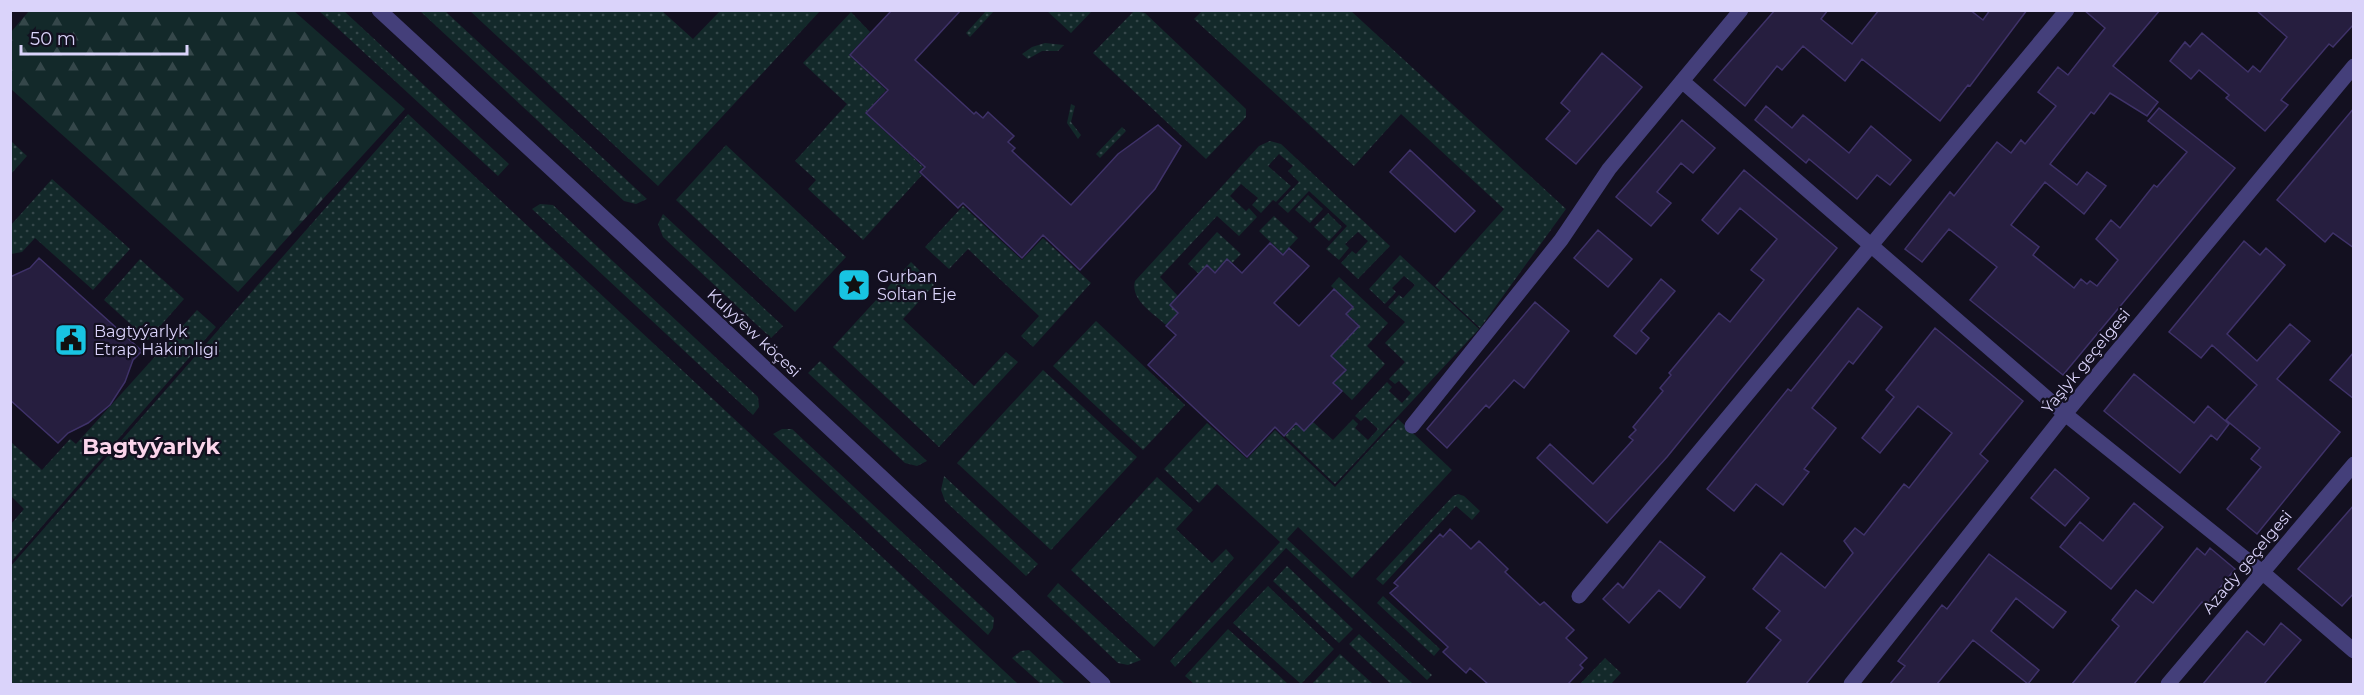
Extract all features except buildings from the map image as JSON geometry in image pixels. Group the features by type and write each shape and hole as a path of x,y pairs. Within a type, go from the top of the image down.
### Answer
{"street":[{"name":"Kulyýew köçesi","path":"379,10 1103,684"},
{"path":"1412,426 1561,240 1609,169 1741,10"},
{"path":"1580,596 2067,10"},
{"name":"Ýaşlyk geçelgesi","path":"1851,684 2065,414 2354,66"},
{"path":"1682,81 2065,414 2262,572 2354,651"},
{"name":"Azady geçelgesi","path":"2168,684 2354,464"}],"green space":[{"path":"987,10 994,11 970,37 966,33"},
{"path":"29,11 294,11 405,109 238,292 11,89 11,32"},
{"path":"319,11 344,11 509,164 498,176"},
{"path":"420,11 445,11 647,199 636,204 624,201"},
{"path":"470,11 662,11 693,39 720,11 820,11 658,186"},
{"path":"1047,11 1092,11 1071,33"},
{"path":"1134,11 1145,13 1246,109 1246,117 1206,159 1093,53"},
{"path":"1202,11 1351,11 1566,209 1480,328 1435,286 1504,209 1401,114 1354,166 1194,19"},
{"path":"851,12 870,32 849,55 886,90 865,113 923,167 918,172 922,175 863,240 808,189 816,180 795,161 847,104 803,63"},
{"path":"1045,43 1064,45 1058,51 1042,51 1028,59 1022,54 1032,47"},
{"path":"1071,104 1075,106 1071,122 1081,135 1078,139 1067,123"},
{"path":"408,114 1018,684 11,684 11,566"},
{"path":"1122,127 1126,131 1100,158 1096,154"},
{"path":"11,141 27,156 11,174"},
{"path":"1270,141 1281,144 1390,246 1358,279 1341,263 1352,251 1356,254 1368,241 1358,232 1345,244 1349,248 1339,260 1326,249 1347,226 1309,191 1288,213 1278,204 1299,182 1288,171 1293,166 1279,154 1268,166 1291,186 1276,202 1273,200 1261,213 1252,205 1258,198 1241,184 1230,196 1246,211 1249,208 1257,217 1239,236 1217,216 1160,277 1178,296 1170,305 1178,313 1166,325 1139,300 1134,288 1135,281 1259,146"},
{"path":"726,145 846,257 795,312 676,200"},
{"path":"52,179 130,249 93,290 35,238 22,252 11,254 11,225"},
{"path":"1308,195 1323,209 1310,223 1295,210"},
{"path":"540,204 553,205 758,397 759,407 753,415 532,209"},
{"path":"963,206 1022,260 1043,238 1091,283 1033,347 1021,336 1039,316 968,249 949,269 925,247"},
{"path":"1328,213 1342,227 1329,241 1314,227"},
{"path":"663,214 783,326 771,338 663,237 658,224"},
{"path":"1274,216 1298,238 1283,254 1259,231"},
{"path":"1217,232 1241,254 1232,263 1227,259 1215,272 1207,265 1199,274 1188,264"},
{"path":"1400,255 1479,329 1335,484 1285,436 1297,424 1304,431 1313,422 1333,440 1353,419 1358,424 1355,428 1368,440 1378,429 1365,417 1361,421 1355,416 1387,382 1392,387 1389,391 1402,403 1411,393 1399,381 1395,384 1389,379 1405,362 1385,343 1405,322 1388,307 1399,295 1403,298 1415,285 1404,276 1392,288 1396,292 1385,304 1369,289"},
{"path":"140,259 184,299 148,340 104,300"},
{"path":"911,262 934,285 903,319 974,386 1006,352 1018,362 939,447 833,347"},
{"path":"1339,277 1388,323 1367,346 1385,364 1352,400 1334,383 1346,370 1331,356 1359,325 1347,314 1353,306 1331,286"},
{"path":"197,310 216,327 11,562 11,524 24,509 11,496 11,442 42,470 70,439 76,444"},
{"path":"1096,321 1185,405 1143,450 1053,366"},
{"path":"820,361 927,461 917,466 905,463 808,373"},
{"path":"1043,370 1137,457 1051,550 957,463"},
{"path":"1398,419 1452,470 1352,578 1298,527 1287,539 1432,675 1427,680 1286,548 1175,667 1170,661 1280,542 1217,484 1199,503 1164,469 1207,423 1247,459 1275,430 1335,487"},
{"path":"782,429 792,429 994,618 993,628 988,635 773,434"},
{"path":"944,476 1038,564 1026,576 945,501 941,490"},
{"path":"1157,477 1193,510 1176,529 1212,563 1226,549 1234,558 1154,647 1071,570"},
{"path":"1458,494 1464,496 1480,511 1472,520 1456,506 1383,585 1376,579 1453,496"},
{"path":"1287,566 1353,629 1339,643 1273,581"},
{"path":"1058,583 1141,660 1128,665 1118,663 1047,596"},
{"path":"1268,586 1334,649 1301,684 1233,623"},
{"path":"1383,596 1440,649 1434,656 1377,603"},
{"path":"1228,629 1288,684 1194,684 1185,676"},
{"path":"1359,634 1413,684 1391,684 1349,644"},
{"path":"1029,650 1065,684 1041,684 1012,658 1021,651"},
{"path":"1340,654 1373,684 1312,684"},
{"path":"1605,658 1621,673 1611,684 1580,684"}],"place":[{"name":"Gurban Soltan Eje","path":"854,285"},
{"name":"Bagtyýarlyk Etrap Häkimligi","path":"71,340"}],"district":[{"name":"Bagtyýarlyk","path":"151,446"}]}
